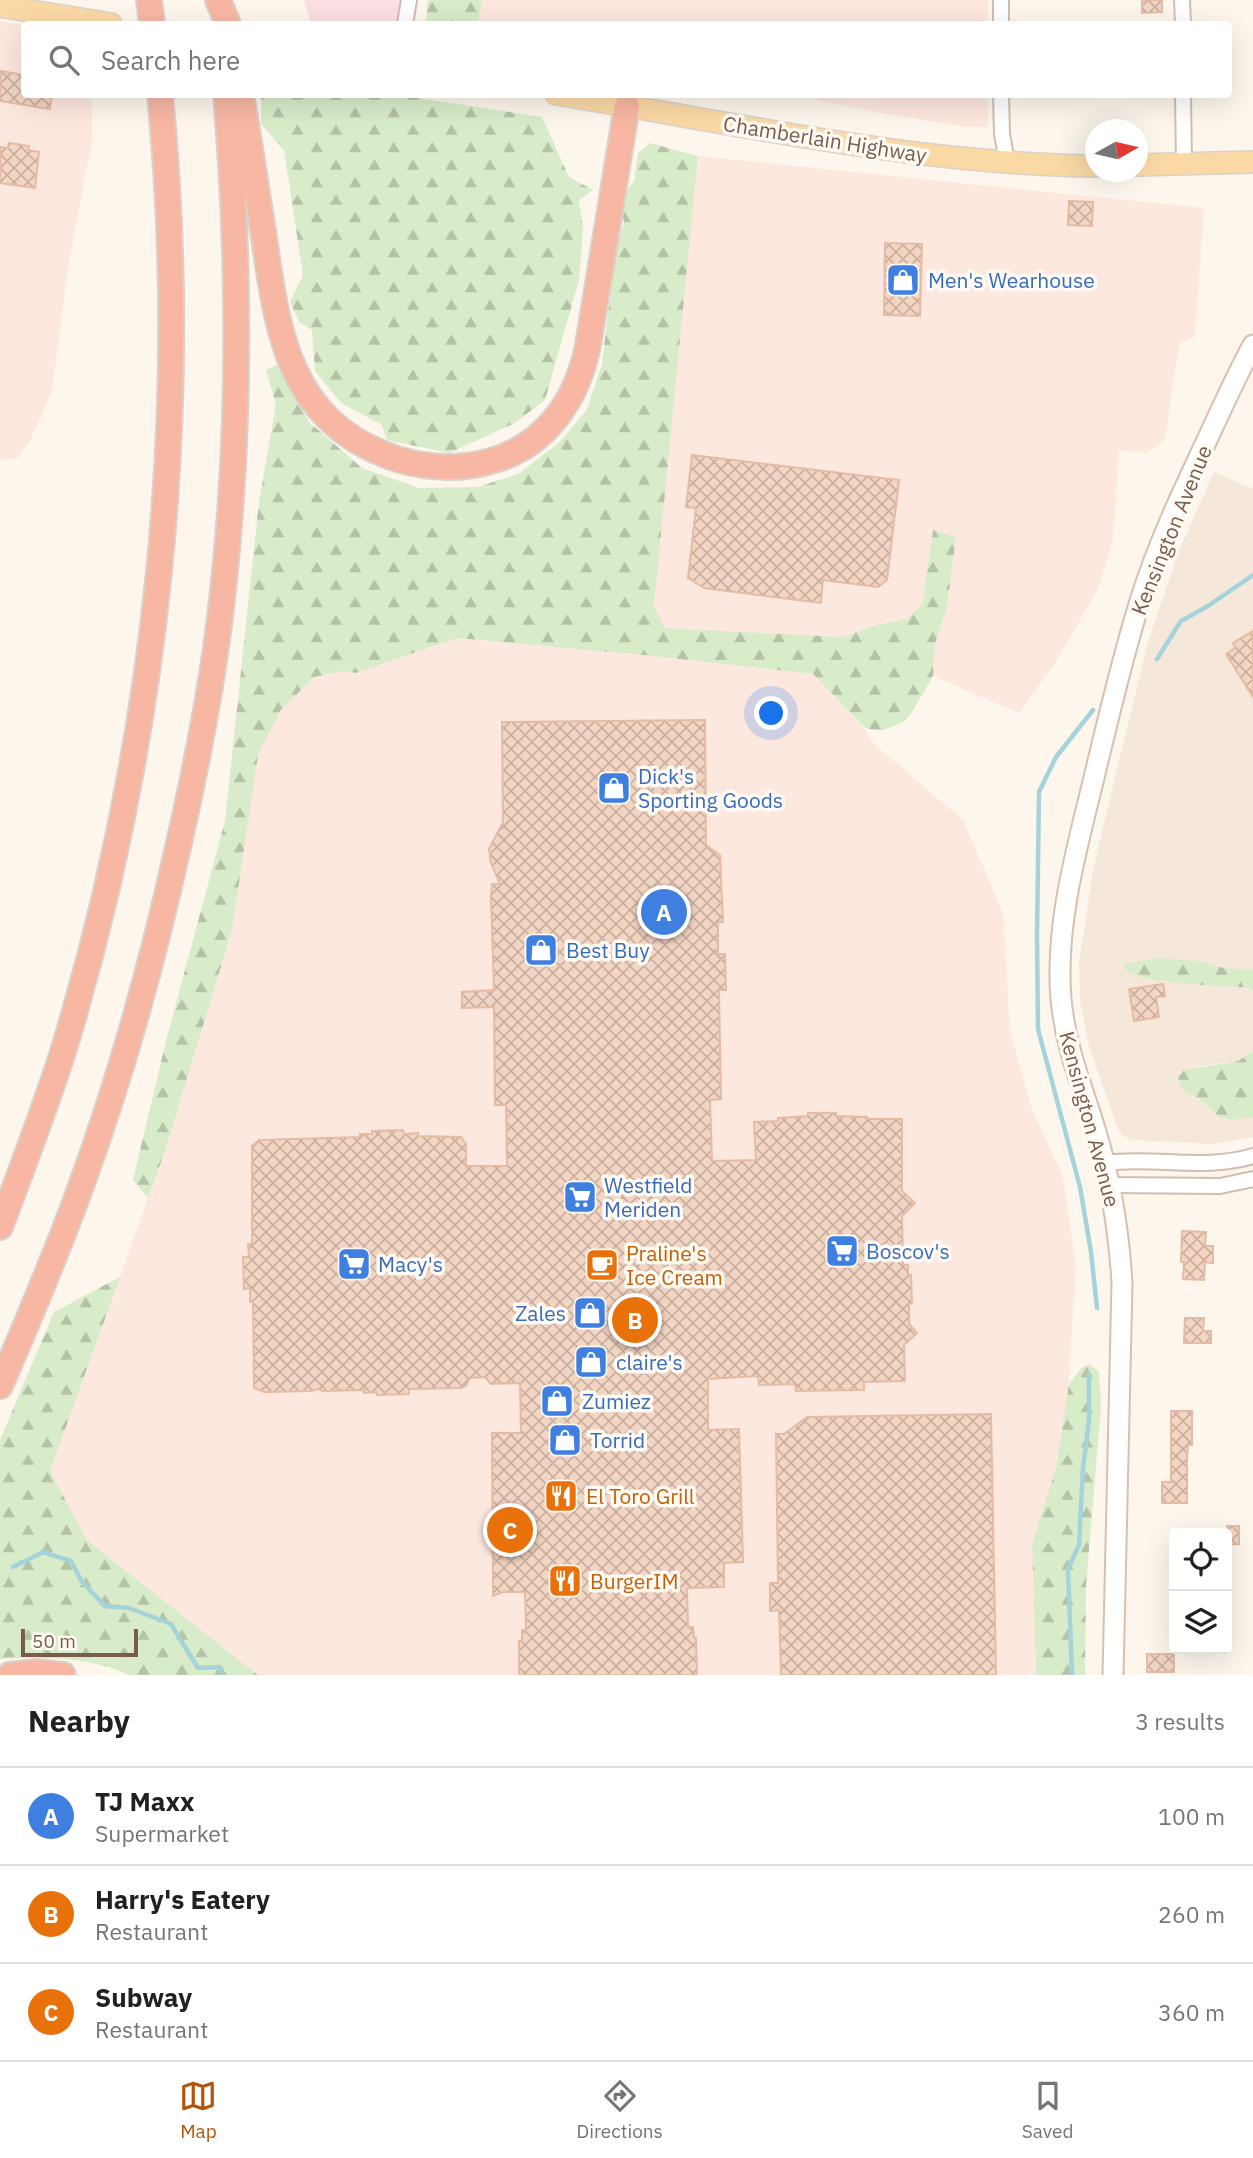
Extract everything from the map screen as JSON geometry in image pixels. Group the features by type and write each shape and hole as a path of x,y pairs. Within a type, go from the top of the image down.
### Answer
{"highway":[{"path":"149,0 152,21"},
{"path":"217,0 219,21"},
{"path":"217,0 227,21"},
{"path":"0,1227 42,1115 83,982 123,815 144,697 163,528 170,421 170,258 160,98"},
{"path":"0,1386 71,1215 125,1052 170,883 207,702 224,577 236,391 235,246 226,98"},
{"path":"242,98 276,312 285,348 301,385 327,417 366,445 402,461 443,466 485,463 528,444 562,412 575,390 589,345 627,106"},
{"path":"10,1675 30,1672 63,1675"}],"main road":[{"path":"0,6 92,21"},
{"name":"Chamberlain Highway","path":"580,98 886,150 1007,162 1085,166"},
{"path":"1148,165 1253,162"},
{"name":"Kensington Avenue","path":"1113,1675 1122,1283 1110,1185 1066,1034 1060,962 1068,890 1125,650 1140,599 1174,510 1253,345"}],"street":[{"path":"405,21 408,0"},
{"path":"1001,0 1001,21"},
{"path":"1182,0 1183,21"},
{"path":"1001,98 1002,134 1007,162"},
{"path":"1183,98 1184,164"},
{"path":"1104,1163 1134,1160 1216,1163 1253,1156"},
{"path":"1110,1185 1201,1187 1253,1179"}],"shaded area":[{"path":"304,0 413,0 409,21 310,21"},
{"path":"482,0 988,0 988,21 478,21"},
{"path":"0,21 21,24 21,98 92,98 92,140 68,266 52,391 32,437 18,458 0,461"},
{"path":"813,98 988,98 988,127 967,127"},
{"path":"698,156 1204,208 1195,336 1179,344 1165,440 1146,453 1119,450 1113,539 1098,589 1055,663 1019,713 933,676 935,644 947,607 956,537 933,530 922,605 907,619 873,626 842,637 664,628 654,606"},
{"path":"1214,472 1253,489 1253,970 1224,968 1201,961 1156,958 1122,964 1128,972 1149,979 1248,987 1253,991 1253,1051 1238,1061 1195,1067 1193,1097 1203,1102 1210,1110 1231,1120 1253,1117 1253,1137 1213,1144 1133,1140 1123,1136 1118,1129 1089,1046 1080,1001 1079,962 1094,865 1147,645 1177,556"},
{"path":"457,638 813,674 862,725 873,743 963,820 1003,913 1010,1030 1032,1110 1062,1174 1076,1265 1067,1404 1056,1468 1032,1543 1036,1675 258,1675 87,1540 50,1471 166,1148 232,930 258,755 280,711 314,677 344,671 356,673"}],"green space":[{"path":"428,0 482,0 478,21 426,21"},
{"path":"261,98 418,98 542,117 569,177 593,190 579,200 583,229 579,280 545,400 513,424 449,453 387,440 382,425 341,403 315,371 312,330 299,322 290,302 303,275 284,150 261,124"},
{"path":"650,143 698,156 654,606 665,628 843,637 873,626 907,619 922,605 933,530 956,537 947,607 935,644 933,676 911,714 903,722 884,730 868,729 862,725 813,674 643,655 457,638 356,673 344,671 314,677 280,711 258,755 232,930 166,1148 148,1198 133,1180 166,1041 225,821 259,502 276,404 266,370 277,365 310,423 362,468 419,488 478,487 518,474 560,442 587,409 602,364 616,244 624,223 620,200 634,181 638,153"},
{"path":"1156,958 1201,961 1224,968 1253,970 1253,991 1248,987 1150,979 1128,972 1122,964"},
{"path":"1253,1051 1253,1117 1231,1120 1219,1117 1203,1102 1182,1089 1178,1078 1184,1070 1238,1061"},
{"path":"120,1277 50,1471 87,1540 258,1675 129,1675 83,1661 0,1659 0,1440 54,1312"},
{"path":"1089,1364 1099,1372 1101,1406 1086,1585 1085,1675 1036,1675 1032,1543 1056,1468 1069,1384 1081,1368"}],"building":[{"path":"1142,0 1162,0 1162,12 1142,13"},
{"path":"1,71 21,74 21,98 51,98 50,109 0,101"},
{"path":"9,143 29,146 28,150 39,152 35,188 0,183 0,147 8,148"},
{"path":"1069,201 1093,202 1092,226 1068,225"},
{"name":"Men's Wearhouse","path":"885,243 922,244 920,316 884,315"},
{"path":"692,455 899,480 887,580 878,587 823,580 821,603 704,588 688,578 696,508 686,507"},
{"path":"1253,631 1253,697 1226,654 1235,648 1233,643"},
{"name":"Westfield Meriden","path":"705,720 706,845 720,855 723,922 718,922 718,954 725,954 726,990 719,990 721,1099 710,1100 712,1161 756,1160 754,1122 808,1116 808,1113 836,1113 836,1116 867,1119 902,1119 902,1191 915,1203 902,1216 903,1265 908,1265 908,1275 911,1275 912,1303 909,1304 909,1324 917,1333 904,1345 905,1381 864,1382 864,1390 796,1391 795,1384 759,1385 758,1376 708,1379 708,1430 739,1429 743,1562 724,1563 724,1587 687,1588 688,1627 693,1627 696,1638 697,1675 519,1675 519,1641 522,1641 522,1630 526,1630 525,1592 503,1592 493,1596 492,1433 521,1433 520,1383 491,1384 485,1377 470,1378 466,1386 461,1388 409,1389 409,1394 377,1395 376,1392 364,1393 364,1390 264,1392 254,1388 253,1302 250,1302 250,1288 244,1289 243,1257 249,1257 248,1244 252,1244 252,1146 259,1140 360,1137 360,1134 372,1134 372,1131 403,1130 404,1134 418,1133 418,1136 461,1137 466,1144 466,1166 507,1166 506,1105 495,1105 494,1007 462,1008 462,992 494,990 491,897 492,884 500,884 491,863 489,849 503,822 502,722"},
{"path":"1163,984 1165,996 1156,997 1159,1017 1134,1021 1129,989"},
{"path":"1182,1231 1206,1232 1205,1246 1213,1246 1213,1263 1205,1262 1204,1280 1183,1279"},
{"path":"1185,1318 1204,1318 1203,1331 1211,1331 1211,1343 1184,1343"},
{"path":"1171,1411 1192,1411 1192,1445 1188,1445 1187,1459 1187,1503 1162,1503 1162,1482 1171,1482"},
{"path":"991,1414 996,1675 781,1675 779,1610 770,1611 770,1583 778,1583 776,1434 784,1434 807,1417"},
{"path":"1239,1526 1239,1544 1232,1545 1232,1528 1227,1528"},
{"path":"1147,1654 1174,1654 1174,1672 1147,1672"}],"waterway":[{"path":"1157,659 1181,621 1253,575"},
{"path":"1093,710 1056,757 1039,792 1037,935 1038,1029 1080,1187 1097,1308"},
{"path":"1072,1675 1068,1569 1079,1545 1083,1468 1089,1420 1089,1375"},
{"path":"13,1567 43,1552 71,1561 82,1582 105,1606 129,1608 171,1624 198,1668 219,1667 222,1675"}],"place":[{"name":"Men's Wearhouse","path":"903,280"},
{"name":"Dick's Sporting Goods","path":"614,788"},
{"name":"TJ Maxx","path":"664,912"},
{"name":"Best Buy","path":"541,950"},
{"name":"Westfield Meriden","path":"580,1197"},
{"name":"Boscov's","path":"842,1251"},
{"name":"Macy's","path":"354,1264"},
{"name":"Praline's Ice Cream","path":"602,1265"},
{"name":"Zales","path":"590,1313"},
{"name":"Harry's Eatery","path":"635,1320"},
{"name":"claire's","path":"591,1362"},
{"name":"Zumiez","path":"557,1401"},
{"name":"Torrid","path":"565,1440"},
{"name":"El Toro Grill","path":"561,1496"},
{"name":"Subway","path":"510,1530"},
{"name":"BurgerIM","path":"565,1581"}]}
